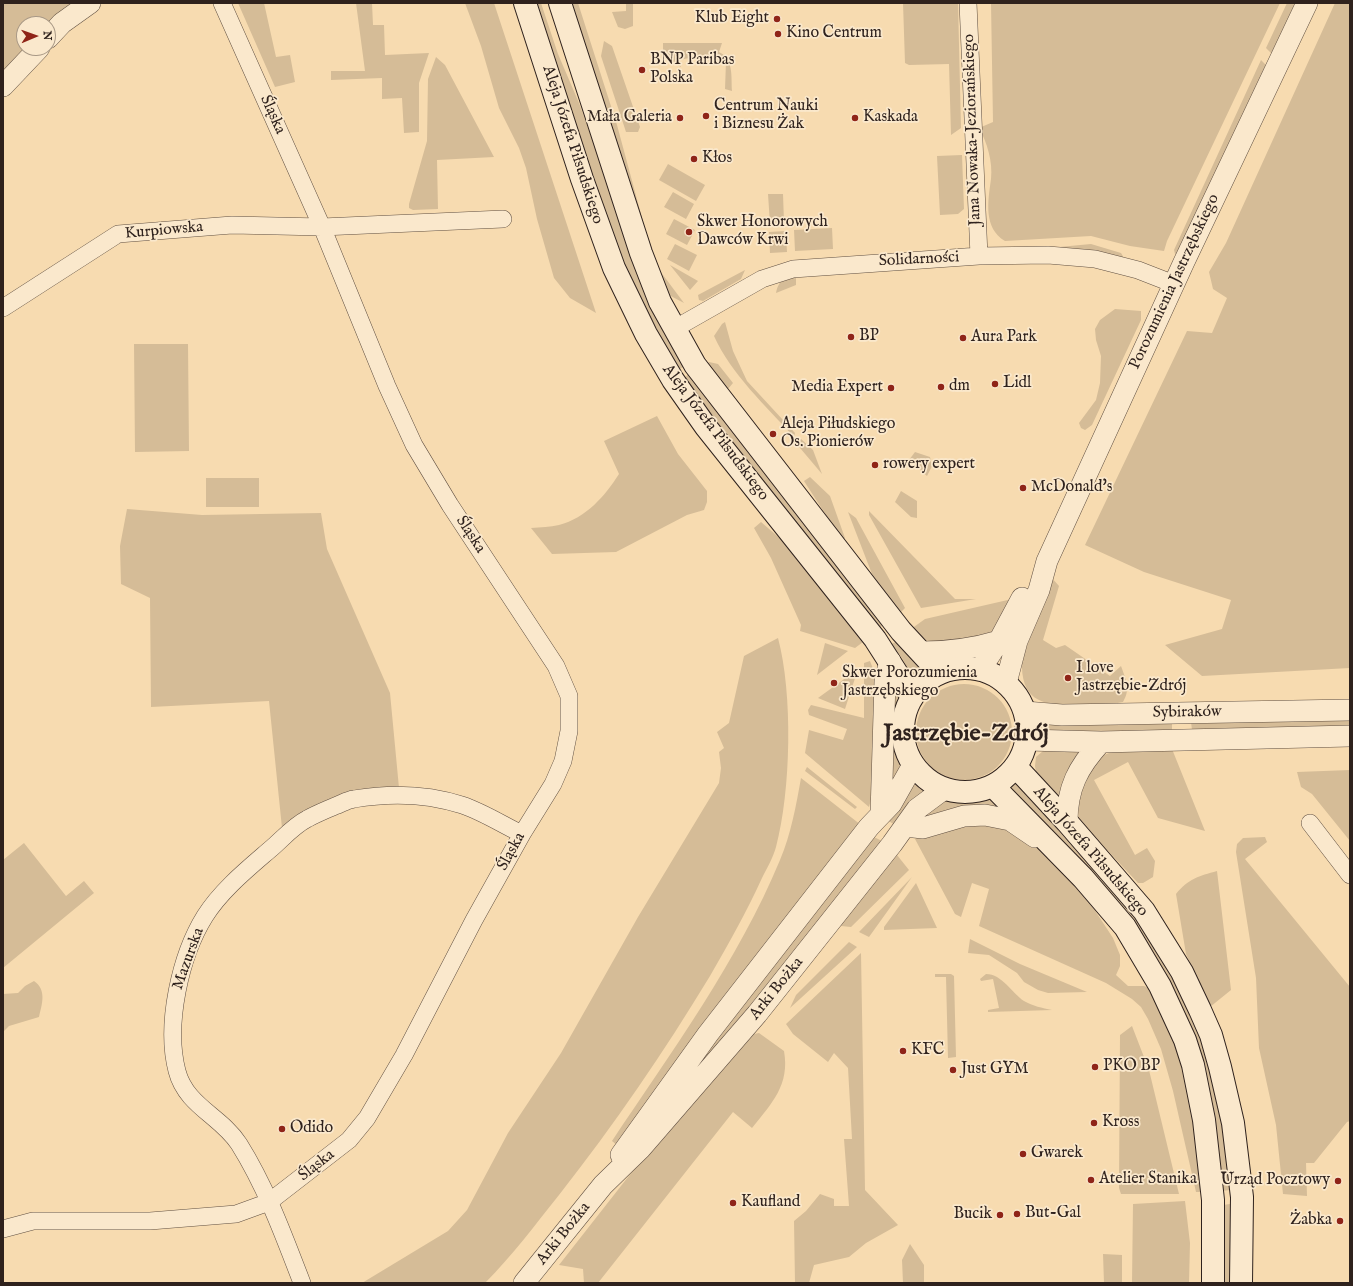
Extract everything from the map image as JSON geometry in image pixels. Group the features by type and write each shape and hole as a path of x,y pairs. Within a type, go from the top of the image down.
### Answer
{"main road":[{"name":"Aleja Józefa Piłsudskiego","path":"525,3 582,179 614,268 646,334 673,380 706,427 875,639 912,697"},
{"name":"Aleja Józefa Piłsudskiego","path":"560,3 631,226 660,302 674,329 695,365 901,631 940,674"},
{"path":"960,668 980,670 990,673 1006,683 1020,701 1025,712 1028,726 1027,740 1021,759 1016,767 1005,778 993,786 977,792 960,793 932,784 913,765 906,752 903,738 903,724 906,710 912,697 924,683 940,674 960,668"},
{"name":"Aleja Józefa Piłsudskiego","path":"1016,767 1067,822 1144,911 1182,972 1211,1035 1233,1123 1239,1168 1242,1197 1241,1283"},
{"name":"Aleja Józefa Piłsudskiego","path":"993,786 1066,861 1125,927 1160,986 1185,1040 1193,1065 1204,1120 1213,1200 1213,1283"}],"street":[{"path":"56,29 62,23 90,3"},
{"name":"Śląska","path":"3,1229 33,1221 150,1221 236,1214 269,1202 350,1140 367,1118 404,1055 454,957 522,834 553,784 563,761 569,731 569,696 556,666 450,505 414,445 387,386 322,228 222,3"},
{"name":"Jana Nowaka-Jeziorańskiego","path":"968,3 978,256"},
{"name":"Porozumienia Jastrzębskiego","path":"1006,683 1017,642 1038,590 1047,561 1174,284 1307,3"},
{"path":"3,86 31,56"},
{"path":"322,228 503,218"},
{"name":"Kurpiowska","path":"3,308 118,234 232,225 322,228"},
{"name":"Solidarności","path":"674,329 762,279 793,269 978,256 1048,256 1096,259 1138,270 1174,284"},
{"name":"Porozumienia Jastrzębskiego","path":"980,670 999,641 1026,590 1047,561"},
{"path":"921,652 943,652 970,649 999,641"},
{"path":"881,814 885,681 890,661"},
{"name":"Sybiraków","path":"1025,712 1062,715 1350,710"},
{"name":"Sybiraków","path":"1027,740 1101,742 1350,736"},
{"path":"1067,822 1067,804 1074,780 1086,757 1101,742"},
{"name":"Arki Bożka","path":"603,1185 631,1139 708,1034 864,834 891,804 913,765"},
{"name":"Arki Bożka","path":"524,1283 603,1185 641,1148 757,1014 917,809 944,789"},
{"name":"Mazurska","path":"302,1283 269,1202 238,1143 221,1122 209,1115 191,1099 182,1084 177,1071 174,1056 175,1000 188,953 205,917 215,902 250,867 305,819 351,799 385,796 432,797 464,806 522,834"},
{"path":"905,826 923,828 964,816 985,815 1010,820 1037,838 1055,855 1066,861"},
{"path":"1310,823 1350,875"}],"shaded area":[{"path":"3,3 90,3 56,20 56,16 16,16 16,56 31,56 3,86"},
{"path":"238,3 264,3 276,57 290,55 295,82 275,87"},
{"path":"356,3 372,3 373,25 384,25 385,55 429,53 419,83 419,132 404,133 402,98 382,99 382,78 331,80 331,71 365,71"},
{"path":"465,3 494,3 596,313 570,298 554,278 537,219 526,168 519,148 499,108 481,46"},
{"path":"535,3 541,3 558,54 579,103 658,321 685,366 676,371 624,269 601,208"},
{"path":"568,3 578,3 617,125 645,229 660,271 684,303 665,293"},
{"path":"626,3 633,3 633,26 625,29 618,27 612,12 626,11"},
{"path":"903,3 958,3 961,128 951,135 949,64 909,65 905,63"},
{"path":"991,3 1280,3 1167,241 1164,251 1130,246 1091,236 1005,241 998,236 993,229 990,221 988,205 991,166 985,139 979,128 993,122"},
{"path":"1287,3 1295,3 1272,54 1266,48"},
{"path":"1335,3 1350,3 1350,668 1202,676 1165,645 1222,629 1231,600 1144,572 1085,545 1187,331 1212,333 1227,298 1213,289 1209,272 1226,243"},
{"path":"604,41 612,46 640,127 638,132 626,132 601,56"},
{"path":"663,43 722,43 719,52 727,59 731,69 732,91 725,89 726,62 689,58 679,60 681,67 663,57"},
{"path":"436,57 445,65 494,157 437,160 438,209 413,210 409,208 409,204 427,141 428,79"},
{"path":"1261,60 1266,65 1180,255 1175,254 1174,250"},
{"path":"962,155 964,209 958,214 940,215 937,156"},
{"path":"668,164 705,185 696,201 659,180"},
{"path":"673,192 694,204 686,219 664,207"},
{"path":"768,194 783,194 784,222 770,224"},
{"path":"674,219 695,230 687,245 666,234"},
{"path":"832,228 833,249 795,251 794,230"},
{"path":"786,231 787,252 770,253 769,232"},
{"path":"675,244 697,255 689,271 667,259"},
{"path":"1091,244 1121,253 1124,258 1038,249"},
{"path":"670,265 698,281 690,290"},
{"path":"745,270 741,279 703,301 699,300 698,295"},
{"path":"796,275 796,285 776,293 782,280"},
{"path":"1115,309 1141,311 1141,320 1092,425 1085,430 1081,428 1079,423 1096,400 1100,383 1101,356 1096,340 1095,329 1100,320"},
{"path":"725,322 733,351 747,381 795,433 794,437 739,376 721,350 714,336"},
{"path":"134,344 188,344 189,451 135,452"},
{"path":"709,362 718,364 733,383 728,389 715,378 705,365"},
{"path":"689,373 884,624 877,630 684,379"},
{"path":"657,416 678,454 707,491 707,502 704,510 687,515 616,552 552,554 531,528 556,526 569,522 586,512 594,505 608,490 619,474 604,441"},
{"path":"801,439 813,450 822,474 795,442"},
{"path":"915,452 930,457 932,466 927,476 909,460"},
{"path":"810,477 830,496 845,538 842,540 804,481"},
{"path":"206,478 259,478 259,507 206,507"},
{"path":"901,491 917,501 917,518 911,517 895,502"},
{"path":"127,509 202,515 321,513 327,549 390,693 399,788 282,828 269,701 151,707 150,598 121,584 120,546"},
{"path":"869,511 955,599 976,599 921,608 869,515"},
{"path":"848,512 856,518 905,608 900,613 872,574"},
{"path":"761,522 790,547 863,642 855,648 800,631 801,625 771,558 754,528"},
{"path":"1051,577 1059,586 1043,640 1056,648 1065,645 1110,676 1121,666 1126,680 1127,689 1123,702 1097,705 1057,705 1038,699 1031,694 1025,686 1022,660"},
{"path":"1012,599 995,630 976,640 949,645 926,640 911,629 925,619"},
{"path":"778,638 786,686 788,742 785,799 776,847 770,863 737,928 710,976 675,1032 638,1088 579,1169 505,1262 485,1283 362,1283 448,1231 467,1210 508,1133 561,1053 638,917 719,783 721,768 719,752 724,748 717,732 729,723 744,656"},
{"path":"898,641 929,674 916,684 902,658 891,644"},
{"path":"825,643 848,651 817,675"},
{"path":"870,661 874,672 878,720 875,783 869,807 805,753 809,730 843,740 847,729 809,715 808,710 811,705 864,718 864,663"},
{"path":"858,669 845,709 818,698"},
{"path":"891,675 904,702 897,719 896,726 899,766 894,784 887,782"},
{"path":"955,684 973,684 983,687 991,692 1004,705 1009,713 1012,723 1012,741 1009,751 998,766 991,772 983,777 973,780 955,780 945,777 937,772 924,759 919,751 916,741 916,723 919,713 924,705 937,692 945,687"},
{"path":"1350,718 1350,728 1192,730 1191,722"},
{"path":"1172,721 1172,731 1041,733 1040,724"},
{"path":"1086,745 1061,802 1037,779 1035,766 1036,757 1043,751"},
{"path":"1136,749 1172,749 1205,831 1158,818 1128,762 1094,780 1135,855 1147,848 1155,861 1153,877 1143,883 1138,883 1080,821 1079,804 1083,776 1091,763 1111,752"},
{"path":"807,767 857,807 855,809 805,771"},
{"path":"1350,770 1350,841 1312,794 1301,787 1297,772"},
{"path":"1017,777 1026,795 1121,896 1146,928 1170,970 1200,1035 1217,1096 1226,1150 1230,1190 1222,1191 1176,999 1005,788"},
{"path":"801,778 861,825 618,1146 612,1141 703,1005 744,934 763,897 780,860 787,840"},
{"path":"912,778 930,792 895,825 887,820"},
{"path":"994,797 1016,817 918,822 921,815 944,800 952,799 968,801"},
{"path":"987,821 1019,830 1073,877 1113,938 1120,955 1120,966 1116,975 1128,986 1144,986 1151,989 1174,1039 1189,1094 1204,1192 1196,1192 1173,1091 1161,1049 1141,1007 1132,999 1106,983 979,926 989,889 972,883 961,917 955,914 915,839 932,829"},
{"path":"874,837 882,841 742,1017 650,1124"},
{"path":"1265,837 1267,842 1245,859 1350,987 1350,1121 1347,1122 1314,1163 1306,1163 1307,1196 1283,1194 1276,1125 1259,1048 1256,978 1236,852 1237,844 1243,838"},
{"path":"24,843 66,896 84,881 94,893 3,968 3,860"},
{"path":"897,855 909,870 851,927 841,926 840,924"},
{"path":"1217,871 1231,990 1210,1007 1186,954 1176,894 1190,881"},
{"path":"912,877 869,937 859,932"},
{"path":"916,883 937,928 884,930 884,927"},
{"path":"970,939 1020,964 1087,992 1048,993 1038,990 1024,982 1017,973 989,955 968,953"},
{"path":"849,942 857,947 790,1008 796,995"},
{"path":"861,953 865,1190 898,1225 866,1243 849,1257 814,1265 809,1283 795,1283 794,1221 806,1211 820,1194 834,1199 834,1206 849,1206 844,1139 852,1139 848,1068 834,1053 828,1062 793,1034 786,1024"},
{"path":"935,974 951,974 954,976 956,1057 948,1058 946,977 935,977"},
{"path":"986,974 1002,980 1024,1001 1034,1006 1052,1010 988,1012 988,1010 999,1008 993,979 981,981 980,979"},
{"path":"34,981 41,989 42,993 39,1017 9,1026 3,1032 3,994 18,993 25,986"},
{"path":"1132,1026 1149,1070 1179,1194 1121,1194 1119,1188 1120,1035"},
{"path":"759,1033 784,1051 785,1063 782,1084 778,1093 752,1128 733,1112 598,1283 584,1283 583,1269 559,1265 628,1177 742,1041 749,1035"},
{"path":"1185,1201 1190,1243 1189,1283 1132,1283 1133,1204"},
{"path":"1230,1204 1231,1283 1222,1283 1223,1205"},
{"path":"910,1244 924,1265 924,1283 903,1283 902,1260"},
{"path":"1103,1254 1122,1255 1122,1283 1104,1283"}],"place":[{"name":"Klub Eight","path":"777,19"},
{"name":"Kino Centrum","path":"778,34"},
{"name":"BNP Paribas Polska","path":"642,70"},
{"name":"Centrum Nauki i Biznesu Żak","path":"706,116"},
{"name":"Mała Galeria","path":"680,118"},
{"name":"Kaskada","path":"855,118"},
{"name":"Kłos","path":"694,159"},
{"name":"Skwer Honorowych Dawców Krwi","path":"689,232"},
{"name":"BP","path":"851,337"},
{"name":"Aura Park","path":"963,338"},
{"name":"Lidl","path":"995,384"},
{"name":"dm","path":"941,387"},
{"name":"Media Expert","path":"891,388"},
{"name":"Aleja Piłudskiego Os. Pionierów","path":"773,434"},
{"name":"rowery expert","path":"875,465"},
{"name":"McDonald's","path":"1023,488"},
{"name":"I love Jastrzębie-Zdrój","path":"1068,678"},
{"name":"Skwer Porozumienia Jastrzębskiego","path":"834,683"},
{"name":"KFC","path":"903,1051"},
{"name":"PKO BP","path":"1095,1067"},
{"name":"Just GYM","path":"953,1070"},
{"name":"Kross","path":"1094,1123"},
{"name":"Odido","path":"282,1129"},
{"name":"Gwarek","path":"1023,1154"},
{"name":"Atelier Stanika","path":"1091,1180"},
{"name":"Urząd Pocztowy","path":"1338,1181"},
{"name":"Kaufland","path":"733,1203"},
{"name":"But-Gal","path":"1017,1214"},
{"name":"Bucik","path":"1000,1215"},
{"name":"Żabka","path":"1340,1221"}],"district":[{"name":"Jastrzębie-Zdrój","path":"966,735"}]}
